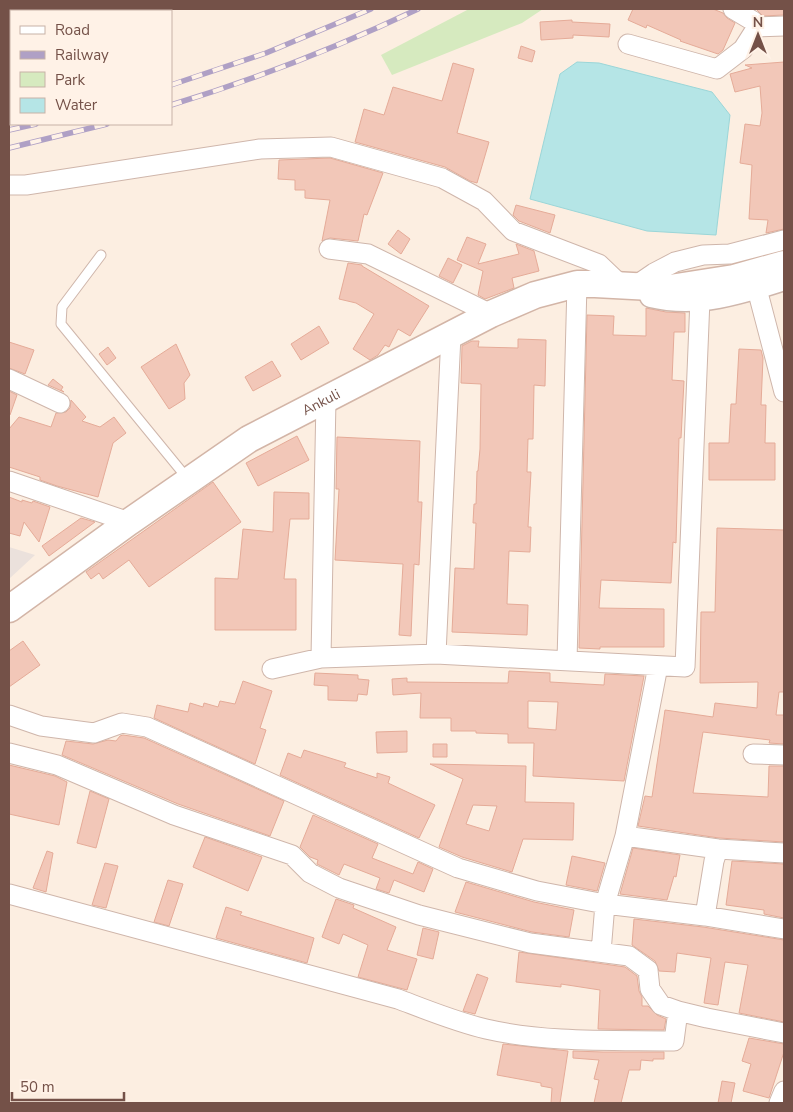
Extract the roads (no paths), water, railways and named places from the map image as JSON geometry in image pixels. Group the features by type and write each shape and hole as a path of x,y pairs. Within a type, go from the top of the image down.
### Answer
{"main road":[{"name":"Ankuli","path":"9,609 129,522 249,439 491,314 535,295 577,284 670,288 734,278 784,264"}],"street":[{"path":"733,9 752,21 757,27"},
{"path":"757,27 784,26"},
{"path":"628,44 717,69 743,49 757,27"},
{"path":"9,185 26,185 260,149 331,147 442,178 484,200 513,231 599,264 628,286 651,296 668,300 700,300 734,295 784,279"},
{"path":"628,286 675,262 703,255 730,254 784,240"},
{"path":"329,249 368,254 491,314"},
{"path":"567,661 577,284"},
{"path":"757,289 784,392"},
{"path":"272,669 321,658 436,654 685,667 700,300"},
{"path":"436,654 451,335"},
{"path":"9,379 60,403"},
{"path":"321,658 326,399"},
{"path":"9,481 129,522"},
{"path":"601,952 605,904 625,836 658,666"},
{"path":"9,715 41,726 94,733 122,723 147,727 458,868 537,891 605,904 704,916 784,930"},
{"path":"9,753 57,765 174,815 292,855 310,873 348,891 419,914 530,943 629,956 648,970 650,988 661,1005 678,1011 770,1032 784,1033"},
{"path":"753,754 784,755"},
{"path":"625,836 718,849 784,853"},
{"path":"704,916 718,849"},
{"path":"9,894 398,1000 453,1020 513,1034 572,1040 674,1041 678,1011"},
{"path":"779,1103 784,1090"}],"lane":[{"path":"101,255 62,307 61,324 189,480"}],"water":[{"path":"577,62 599,63 712,92 730,115 716,235 647,231 530,199 560,74"}],"railway":[{"path":"172,85 266,53 371,9"},
{"path":"172,105 296,62 418,9"},
{"path":"9,130 32,125"},
{"path":"9,148 103,125"}]}
